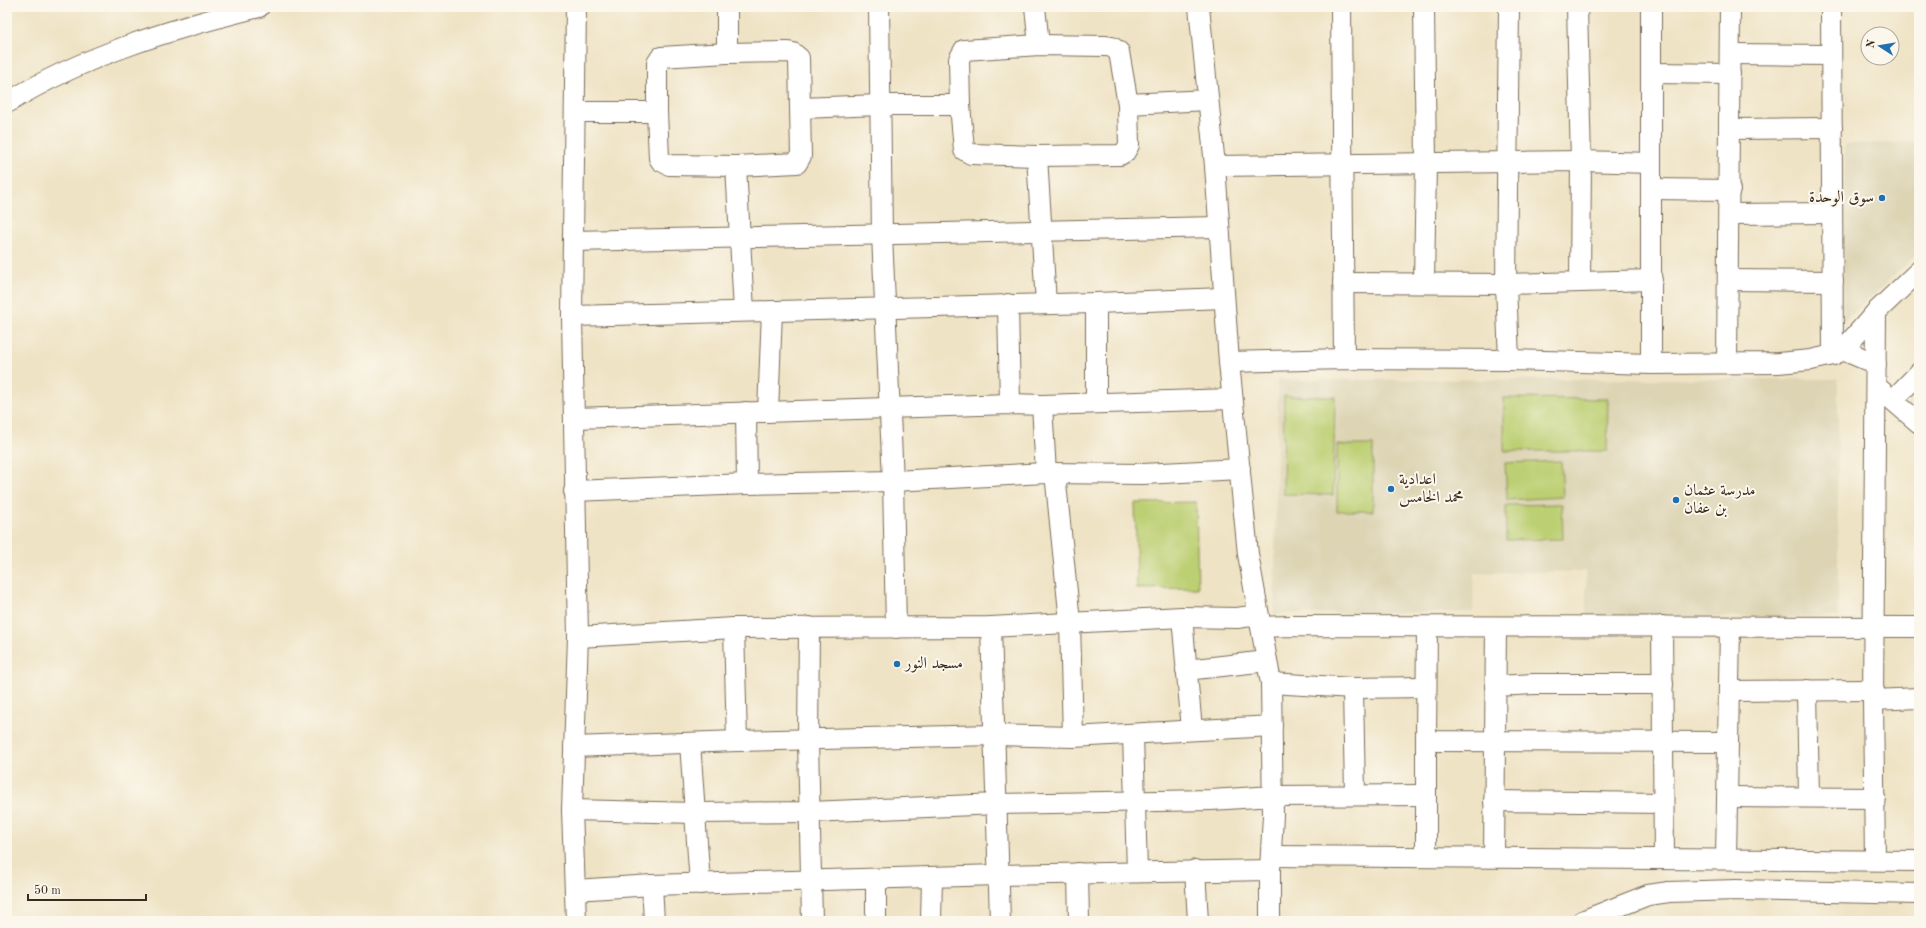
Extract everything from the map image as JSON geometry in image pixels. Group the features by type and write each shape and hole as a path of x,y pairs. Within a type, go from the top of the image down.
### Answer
{"street":[{"path":"7,103 80,64 155,36 259,7"},
{"path":"576,7 572,316 575,418 574,491 578,637 572,810 576,921"},
{"path":"727,7 727,53"},
{"path":"879,7 882,235 893,481 896,628"},
{"path":"1035,7 1039,45"},
{"path":"1199,7 1215,166 1218,227 1232,399 1248,554 1271,683 1273,796 1270,921"},
{"path":"1341,7 1344,359"},
{"path":"1424,7 1426,163 1424,284"},
{"path":"1509,7 1506,284 1509,360"},
{"path":"1577,7 1581,161 1580,282"},
{"path":"1651,7 1651,364"},
{"path":"1727,363 1730,214 1730,7"},
{"path":"1831,7 1833,281 1838,353"},
{"path":"1039,45 1106,46 1120,52 1128,104 1129,145 1125,152 1120,155 1037,156 967,153 962,145 959,59 964,50 1039,45"},
{"path":"788,52 796,54 799,58 801,156 797,163 736,166 665,164 659,158 657,63 661,57 727,53 788,52"},
{"path":"1652,73 1831,54"},
{"path":"1128,104 1208,100"},
{"path":"801,108 880,105 960,105"},
{"path":"575,112 657,112"},
{"path":"1730,129 1832,128"},
{"path":"1037,156 1046,304"},
{"path":"1215,166 1581,161 1651,163"},
{"path":"736,166 744,312"},
{"path":"1652,189 1730,190"},
{"path":"1730,214 1832,213"},
{"path":"573,241 1218,227"},
{"path":"1838,353 1876,312 1919,271"},
{"path":"1343,283 1506,284 1652,280"},
{"path":"1729,280 1833,281"},
{"path":"572,316 886,307 1096,303 1224,298"},
{"path":"1096,303 1096,402"},
{"path":"1008,304 1010,404"},
{"path":"768,412 772,311"},
{"path":"1874,860 1876,312"},
{"path":"1229,362 1344,359 1509,360 1651,364 1778,363 1811,360 1838,353 1876,364"},
{"path":"1892,400 1919,373"},
{"path":"1876,386 1919,423"},
{"path":"575,418 1010,404 1042,405 1096,402 1232,399"},
{"path":"1042,405 1070,622 1073,737"},
{"path":"746,412 747,484"},
{"path":"574,491 747,484 893,481 1050,473 1143,474 1240,469"},
{"path":"578,637 734,628 991,627 1182,617 1238,618 1291,626 1919,627"},
{"path":"1182,617 1192,730"},
{"path":"1662,626 1664,858"},
{"path":"809,627 808,740 812,921"},
{"path":"991,627 1000,921"},
{"path":"1426,858 1427,627"},
{"path":"1494,857 1496,627"},
{"path":"1726,859 1730,627"},
{"path":"734,628 738,741"},
{"path":"1186,670 1267,661"},
{"path":"1271,683 1353,688 1426,686"},
{"path":"1495,686 1535,684 1663,684"},
{"path":"1353,688 1355,795"},
{"path":"1729,691 1807,690 1919,698"},
{"path":"1807,690 1809,797"},
{"path":"574,747 690,742 995,735 1073,737 1132,735 1272,726"},
{"path":"1132,735 1137,871"},
{"path":"1426,741 1727,742"},
{"path":"690,742 700,884"},
{"path":"572,810 696,813 810,812 997,804 1211,800 1273,796 1426,795"},
{"path":"1727,797 1875,798"},
{"path":"1494,801 1663,803"},
{"path":"575,890 652,885 1195,870 1271,863 1426,858 1664,858 1919,861"},
{"path":"1195,870 1198,921"},
{"path":"1078,873 1079,921"},
{"path":"931,921 932,878"},
{"path":"876,879 876,921"},
{"path":"652,885 654,921"},
{"path":"1582,921 1648,895 1669,892 1736,890 1919,894"}],"shaded area":[{"name":"سوق الوحدة","path":"1919,142 1919,253 1843,322 1845,144"},
{"path":"1838,379 1838,617 1586,617 1586,571 1474,573 1473,612 1274,614 1278,380"}],"green space":[{"path":"1284,396 1335,397 1333,495 1283,494"},
{"path":"1504,398 1608,399 1607,451 1504,451"},
{"path":"1337,445 1373,445 1373,511 1337,511"},
{"path":"1561,461 1563,497 1507,500 1505,463"},
{"path":"1196,502 1198,588 1137,589 1135,503"},
{"path":"1562,504 1563,539 1506,540 1506,505"}],"place":[{"name":"سوق الوحدة","path":"1882,198"},
{"name":"اعدادية محمد الخامس","path":"1391,489"},
{"name":"مدرسة عثمان بن عفان","path":"1676,500"},
{"name":"مسجد النور","path":"897,664"}]}
